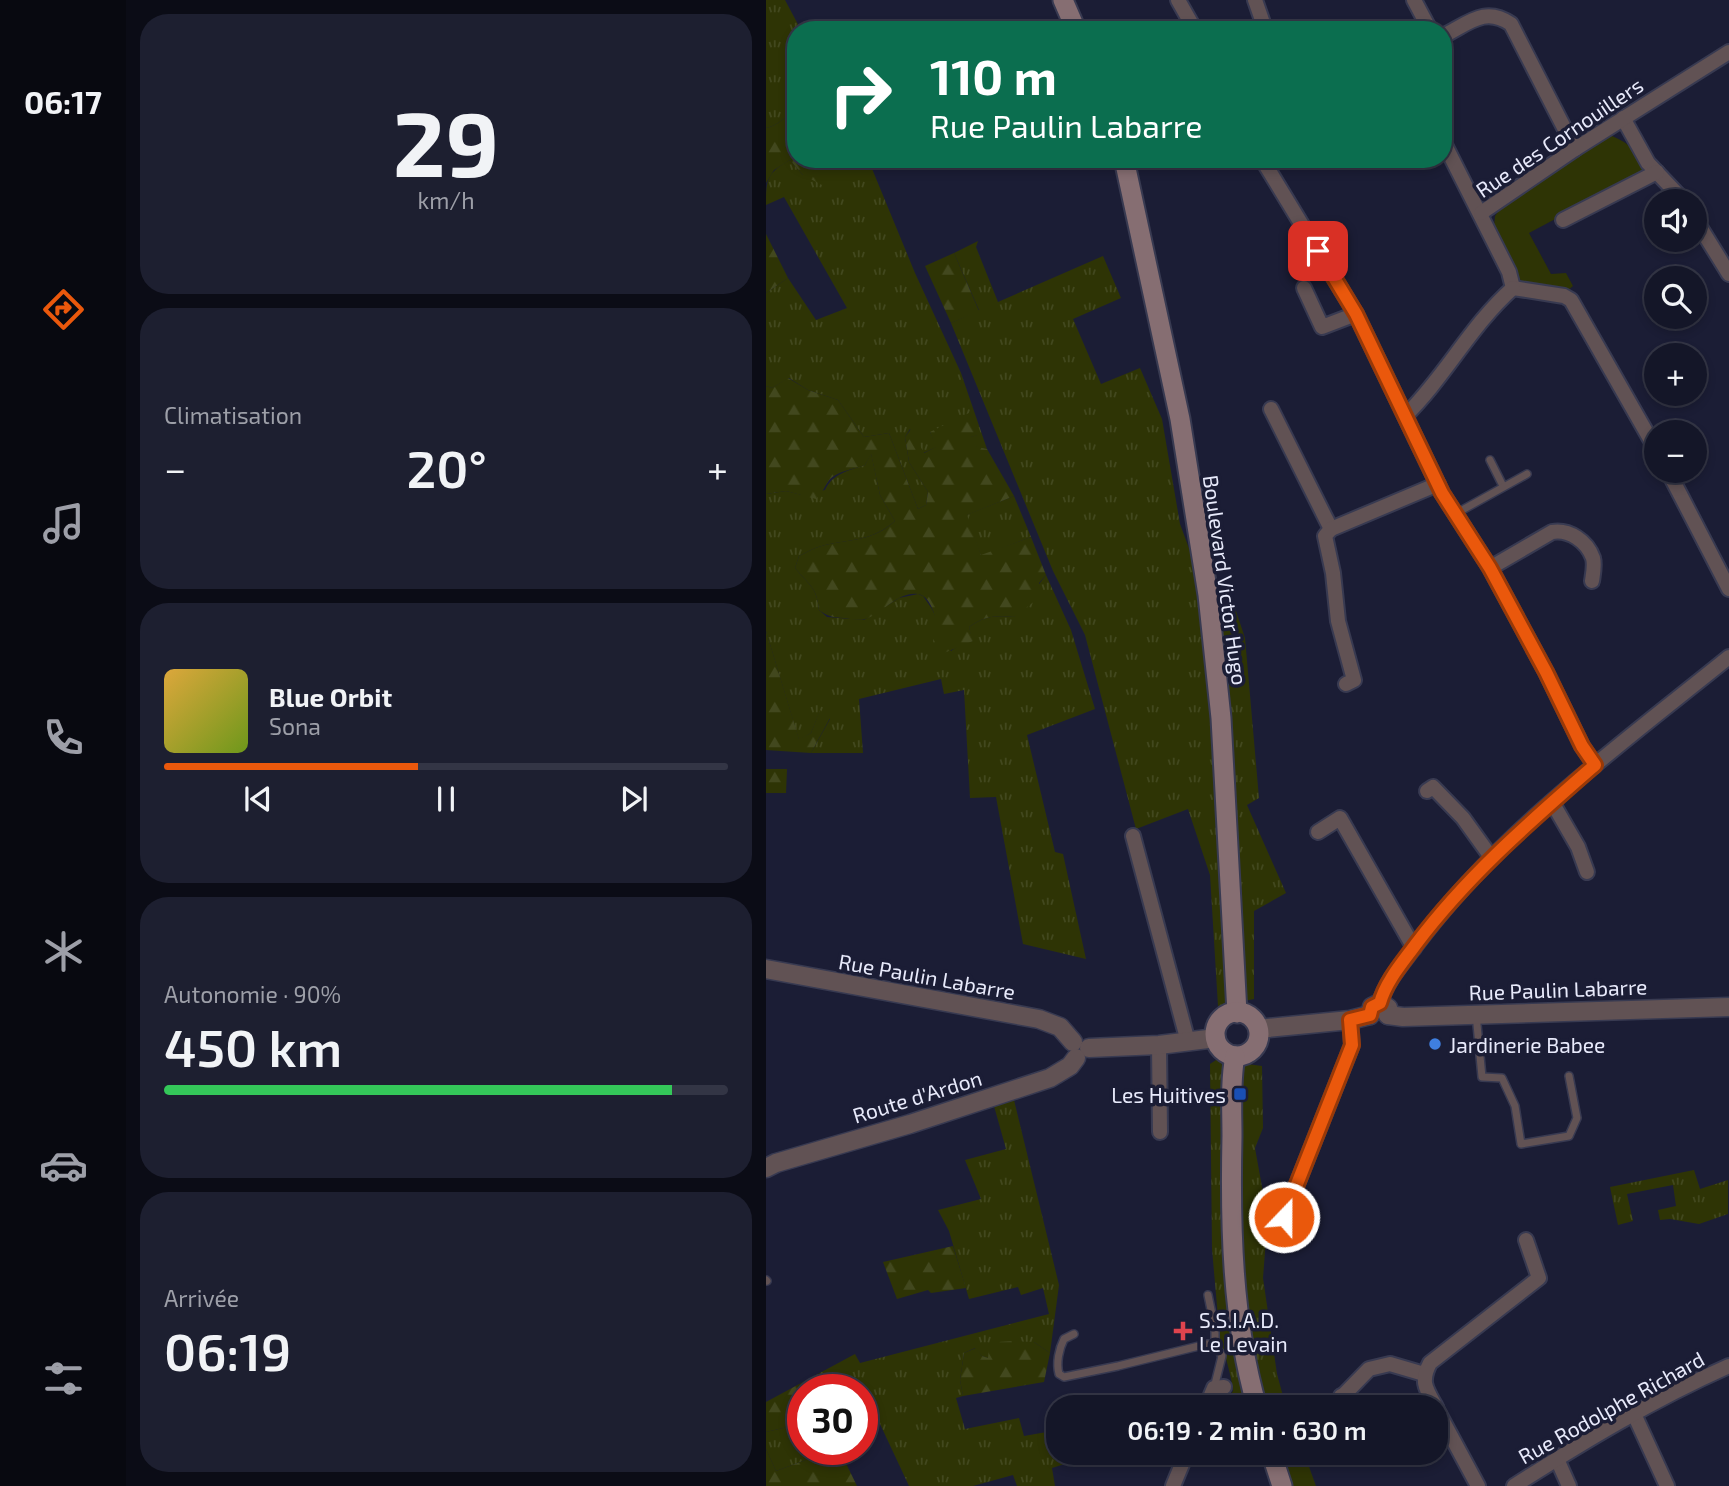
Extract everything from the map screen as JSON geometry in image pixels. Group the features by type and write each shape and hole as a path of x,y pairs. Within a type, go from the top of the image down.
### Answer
{"main road":[{"path":"1063,0 1072,21"},
{"name":"Boulevard Victor Hugo","path":"1126,168 1180,419 1208,594 1221,718 1237,1013"},
{"path":"1237,1013 1251,1017 1258,1029 1259,1036 1252,1050 1244,1055 1235,1056 1225,1052 1216,1038 1217,1027 1222,1018 1237,1013"},
{"path":"1235,1056 1231,1170 1232,1245 1239,1314 1255,1395"},
{"path":"1275,1465 1282,1486"}],"street":[{"path":"1178,0 1190,21"},
{"path":"1255,0 1262,21"},
{"path":"1414,0 1425,21"},
{"path":"1452,32 1488,14 1500,16 1511,24 1575,149"},
{"name":"Rue des Cornouillers","path":"1513,288 1509,272 1481,213 1575,149 1728,52"},
{"path":"1623,118 1648,163 1673,189"},
{"path":"1452,158 1481,213"},
{"path":"1267,168 1356,314 1438,484 1454,514 1490,568 1582,746 1595,765"},
{"path":"1563,220 1657,172"},
{"path":"1707,234 1725,257 1728,274"},
{"path":"1304,288 1322,327 1356,314"},
{"path":"1405,416 1425,397 1466,342 1513,288 1564,296 1571,300 1644,428"},
{"path":"1271,409 1331,529"},
{"path":"1674,483 1728,589"},
{"path":"1346,684 1355,680 1338,621 1333,573 1325,536 1331,529 1438,484"},
{"path":"1490,568 1552,532 1570,532 1594,560 1592,581"},
{"path":"1379,1011 1384,990 1444,906 1491,857 1595,765 1728,657"},
{"path":"1427,790 1433,787 1463,818 1491,857"},
{"path":"1552,802 1578,848 1587,872"},
{"path":"1318,832 1340,818 1414,948"},
{"path":"1133,836 1188,1042"},
{"name":"Rue Paulin Labarre","path":"766,970 1039,1019 1060,1027 1079,1049"},
{"name":"Rue Paulin Labarre","path":"1258,1029 1350,1020 1379,1011 1402,1017 1728,1007"},
{"path":"1271,1220 1284,1217 1352,1045 1350,1020"},
{"path":"1079,1049 1159,1045 1216,1038"},
{"path":"1159,1045 1166,1115 1160,1132"},
{"name":"Route d'Ardon","path":"766,1168 1050,1078 1070,1066 1079,1049"},
{"path":"1429,1395 1425,1387 1424,1374 1430,1363 1539,1278 1526,1240"},
{"path":"1343,1395 1369,1369 1390,1364 1424,1374"},
{"name":"Rue Rodolphe Richard","path":"1514,1486 1634,1414 1728,1366"},
{"path":"1214,1395 1219,1387"},
{"path":"1634,1414 1667,1486"},
{"path":"1448,1430 1478,1486"},
{"path":"1557,1459 1569,1486"},
{"path":"1173,1486 1182,1465"}],"lane":[{"path":"1490,460 1503,486"},
{"path":"1454,514 1527,474"},
{"path":"1476,1014 1482,1077 1502,1078 1516,1106 1521,1144 1569,1136 1577,1118 1569,1076"},
{"path":"1208,1295 1215,1329 1215,1345 1222,1356 1219,1387"},
{"path":"1073,1334 1064,1339 1060,1347 1057,1368 1059,1374 1064,1377 1207,1344 1215,1345"}],"green space":[{"path":"766,0 785,0 796,21 787,21 787,116 766,128"},
{"path":"787,116 787,162 774,170 766,183 766,128"},
{"path":"1612,136 1631,148 1644,168 1638,175 1529,233 1551,274 1566,273 1573,286 1566,292 1522,283 1494,227 1495,216 1500,209 1605,138"},
{"path":"787,162 787,168 797,168 803,175 837,168 872,168 915,273 961,373 987,449 977,448 970,437 977,435 930,432 937,447 923,453 910,429 905,437 909,462 928,492 926,505 918,509 889,433 864,437 838,400 808,390 789,378 772,388 766,386 766,293 788,278 816,320 847,308 784,197 766,205 772,173"},
{"path":"797,168 844,168 822,185 803,175"},
{"path":"766,234 788,278 766,293"},
{"path":"978,241 976,247 998,302 1103,256 1121,298 1073,319 1101,384 1140,368 1162,419 1180,524 1207,597 1236,611 1245,638 1259,798 1247,805 1286,893 1254,911 1254,999 1218,1006 1210,875 1188,809 1136,829 1085,635 1053,571 951,323 979,310 954,253"},
{"path":"954,253 979,311 951,323 925,266"},
{"path":"788,378 808,390 838,400 864,437 889,433 918,509 926,505 928,492 909,462 905,437 911,429 924,453 936,447 930,432 969,413 978,435 971,437 977,447 987,449 1014,496 967,515 981,555 1031,537 1046,575 1039,583 1040,597 1014,617 990,617 975,623 969,627 973,641 944,653 934,649 934,614 928,600 918,594 903,596 863,620 831,616 819,610 814,591 795,568 799,556 822,546 870,536 895,521 880,495 871,454 865,465 833,476 816,499 786,491 766,494 766,386 772,388"},
{"path":"871,453 880,495 895,521 870,536 825,545 799,556 795,568 812,587 819,610 827,617 864,620 899,598 918,594 923,596 937,620 937,634 951,651 972,641 969,627 975,623 990,617 1014,617 1046,575 1071,630 1095,709 1027,735 1055,852 1063,854 1086,959 1023,944 996,797 970,798 964,690 944,694 941,679 859,699 863,753 811,753 830,719 820,711 811,733 799,740 766,631 766,494 786,491 802,495 825,490 837,476 865,465"},
{"path":"1014,496 1031,537 981,556 966,515"},
{"path":"766,631 799,739 811,733 820,710 830,718 811,753 766,750"},
{"path":"766,769 787,769 786,793 766,793"},
{"path":"1219,1058 1226,1075 1251,1395 1230,1395 1233,1391 1232,1382 1220,1340 1212,1249 1210,1064"},
{"path":"1247,1064 1262,1066 1263,1128 1255,1148 1264,1198 1256,1216 1257,1225 1266,1239 1263,1278 1277,1374 1283,1395 1260,1395 1239,1269 1241,1071"},
{"path":"1014,1100 1059,1285 1050,1353 1034,1342 988,1358 975,1348 964,1353 960,1380 963,1396 956,1398 965,1429 1019,1418 1024,1436 1046,1432 1046,1465 1062,1465 1052,1468 1055,1486 1017,1486 1013,1475 973,1486 909,1486 878,1420 878,1374 818,1374 855,1354 860,1363 1049,1314 1043,1288 1021,1295 1018,1287 969,1299 949,1231 938,1210 981,1199 965,1160 1006,1149 994,1106"},
{"path":"1694,1170 1700,1189 1728,1180 1728,1214 1699,1224 1660,1220 1658,1210 1676,1206 1673,1185 1627,1194 1633,1221 1618,1225 1610,1187"},
{"path":"953,1246 966,1288 931,1293 928,1290 897,1299 883,1262"},
{"path":"998,1342 1034,1342 1050,1353 1044,1382 963,1396 960,1380 964,1353 976,1348 982,1356 988,1358 989,1348"},
{"path":"787,1391 787,1427 766,1432 766,1402"},
{"path":"787,1427 787,1465 792,1465 776,1471 766,1449 766,1432"},
{"path":"766,1449 776,1471 792,1465 847,1465 857,1486 766,1486"},
{"path":"1281,1465 1308,1465 1316,1486 1288,1486"}],"place":[{"name":"Jardinerie Babee","path":"1435,1044"},
{"name":"Les Huitives","path":"1240,1094"},
{"name":"S.S.I.A.D. Le Levain","path":"1183,1331"}],"route":[{"path":"1284,1217 1352,1045 1350,1020 1370,1015 1372,1007 1380,1003 1384,990 1444,906 1464,885 1491,857 1595,765 1582,746 1490,568 1442,493 1356,314 1318,251"}]}
